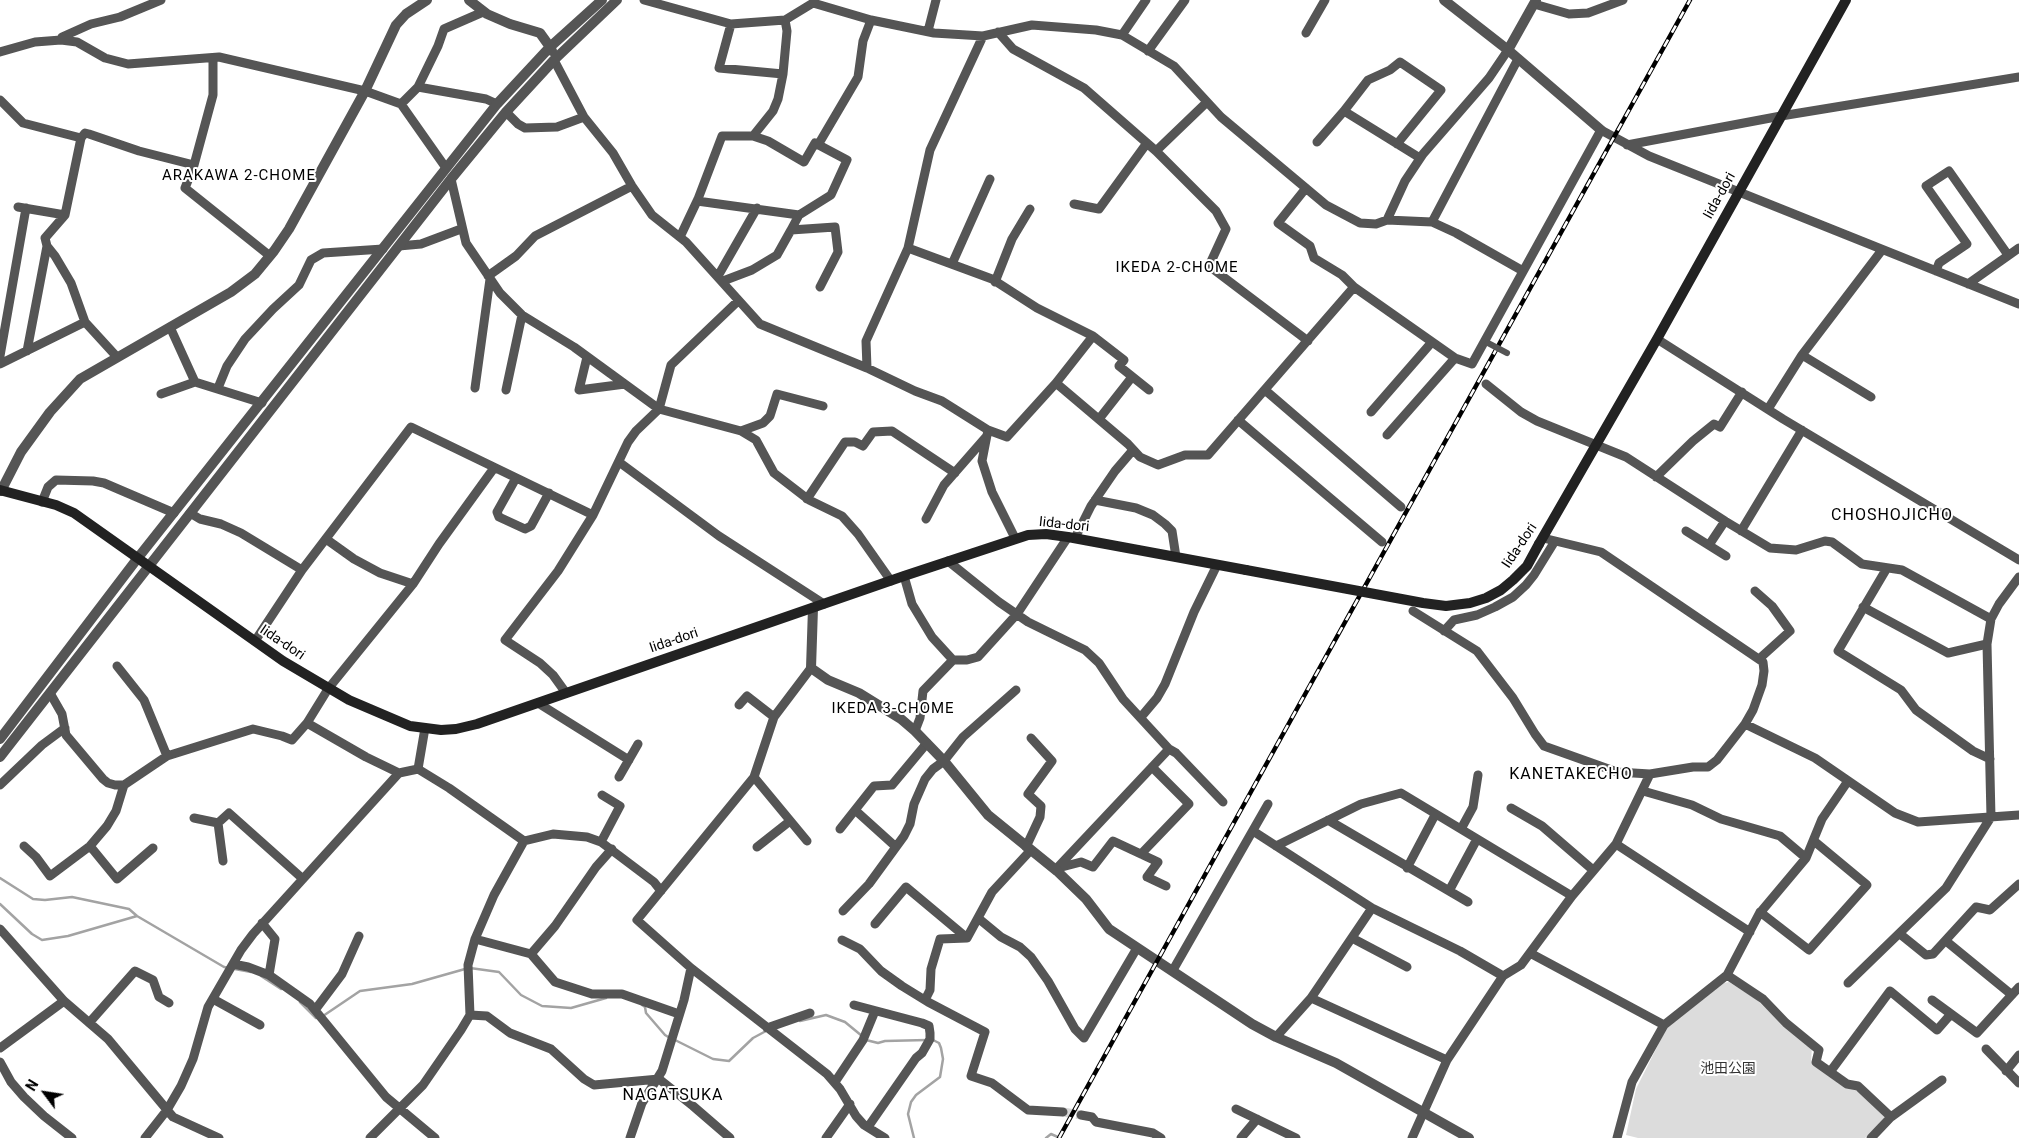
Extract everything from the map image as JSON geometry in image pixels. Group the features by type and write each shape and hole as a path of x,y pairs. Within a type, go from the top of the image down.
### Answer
{"main road":[{"name":"Iida-dori","path":"1,491 74,513 148,567 328,689 395,721 425,728 456,730 1015,538 1046,534 1072,537 1413,602 1446,606 1470,603 1486,598 1501,590 1527,566 1657,339 1846,0"}],"street":[{"path":"61,40 62,37 91,24 120,17 161,0"},
{"path":"1,491 20,452 63,396 80,378 231,292 254,274 270,256 289,229 365,91 396,25 406,14 427,0"},
{"path":"469,0 484,12 510,24 540,33 550,47 554,60 584,117 613,153 652,215 680,238 721,279 738,301 760,324 867,368 916,392 942,401 988,432 1008,436 1056,383 1093,336"},
{"path":"0,739 137,559 497,104 550,47 602,0"},
{"path":"0,757 450,179 506,112 554,60 617,0"},
{"path":"644,0 730,24 766,23 785,20 813,1 871,20 928,32 983,36 1032,25 1096,30 1122,35 1174,66 1207,102 1254,147 1326,205 1360,223 1376,224 1387,220 1432,222 1456,233 1523,271"},
{"path":"928,32 936,0"},
{"path":"1122,35 1146,0"},
{"path":"1148,50 1185,0"},
{"path":"1306,33 1325,0"},
{"path":"1444,0 1508,50 1601,130 1627,145 1649,156 2019,304"},
{"path":"1387,220 1405,181 1420,158 1489,78 1508,50 1535,2 1569,14 1588,13 1623,0"},
{"path":"401,104 418,87 444,29 484,12"},
{"path":"753,136 773,111 778,99 783,74 785,20"},
{"path":"818,145 858,77 863,41 871,20"},
{"path":"730,24 719,68 783,74"},
{"path":"998,32 1013,49 1084,88 1156,151 1216,211 1226,229 1209,266 1308,341"},
{"path":"867,368 866,340 908,248 930,150 983,36"},
{"path":"0,52 36,42 61,40 77,42 105,58 128,64 219,57 365,91 401,104 446,168"},
{"path":"212,58 213,95 194,165 184,188 270,256"},
{"path":"1432,222 1518,59"},
{"path":"1317,142 1368,80 1390,70 1400,62 1441,90 1397,144"},
{"path":"1627,145 1781,116 2019,77"},
{"path":"418,87 486,99 497,104"},
{"path":"0,100 23,123 82,138"},
{"path":"1156,151 1207,102"},
{"path":"1344,111 1420,158"},
{"path":"506,112 525,128 557,127 584,117"},
{"path":"1306,188 1278,223 1310,246 1314,258 1342,275 1354,287 1455,358 1472,364 1601,130"},
{"path":"27,351 46,246 45,238 65,215 82,138 85,133 139,151 194,165"},
{"path":"680,238 697,201 722,136 753,136 768,141 804,162 815,143 847,160 830,195 799,214 778,255 752,270 721,279"},
{"path":"1074,204 1099,209 1147,143"},
{"path":"1936,271 1939,263 1967,244 1926,186 1949,171 2008,255"},
{"path":"450,179 466,243 500,293 522,315 587,356 659,409 741,431 756,440 774,473 807,499 842,516 858,534 891,581"},
{"path":"952,264 990,179"},
{"path":"475,388 489,277 516,256 535,236 632,186"},
{"path":"697,201 799,214"},
{"path":"0,356 22,208 65,215"},
{"path":"721,279 757,208"},
{"path":"995,282 1012,239 1030,209"},
{"path":"791,230 835,226 838,252 820,287"},
{"path":"399,246 421,244 461,229"},
{"path":"46,246 55,256 70,283 85,322 117,357"},
{"path":"908,248 995,282 1037,308 1093,336 1124,360 1119,366 1149,390"},
{"path":"1968,284 2019,248"},
{"path":"218,388 228,366 245,339 273,309 300,285 311,260 324,252 383,249"},
{"path":"1768,409 1802,355 1882,250"},
{"path":"1056,383 1140,457 1158,465 1185,455 1208,454 1354,287"},
{"path":"566,693 553,675 540,663 505,640 558,571 593,515 628,442 636,431 659,409 671,365 738,301"},
{"path":"506,390 522,315"},
{"path":"0,364 85,322"},
{"path":"170,327 195,382"},
{"path":"1657,339 1802,430 2019,560"},
{"path":"1372,412 1432,342"},
{"path":"1488,343 1507,354"},
{"path":"1802,355 1871,397"},
{"path":"587,356 579,390 625,384"},
{"path":"1387,435 1455,358"},
{"path":"1099,419 1132,377"},
{"path":"161,394 195,382 262,403"},
{"path":"1486,384 1521,412 1537,421 1626,457 1724,521 1770,548 1796,550 1825,542 1832,542 1862,564 1902,570 1991,619"},
{"path":"1265,390 1401,507"},
{"path":"1656,477 1714,424 1720,427 1742,392"},
{"path":"741,431 763,422 770,416 776,394 823,406"},
{"path":"1238,420 1382,542"},
{"path":"255,641 302,570 411,428 593,515"},
{"path":"1741,531 1802,430"},
{"path":"807,499 845,442 855,442 863,446 873,432 892,431 955,473"},
{"path":"926,519 944,485 988,432"},
{"path":"988,432 982,461 992,492 1015,538"},
{"path":"915,731 920,718 923,691 953,660 967,660 978,657 1017,614 1072,537 1115,471 1133,450"},
{"path":"619,462 719,536 824,604"},
{"path":"24,846 50,876 90,846 107,826 116,811 124,785 167,756 254,729 292,740 307,723 328,689 413,584 439,544 494,468"},
{"path":"516,478 497,512 498,516 525,529 531,526 549,493"},
{"path":"42,502 48,486 56,480 92,481 104,483 174,513"},
{"path":"1095,500 1136,508 1153,515 1172,531 1176,557"},
{"path":"190,513 200,519 221,524 241,533 302,570"},
{"path":"1709,545 1724,521"},
{"path":"1686,531 1726,556"},
{"path":"326,539 354,559 380,573 413,584"},
{"path":"1444,630 1454,620 1495,608 1512,597 1534,575 1555,540"},
{"path":"1413,611 1477,651 1513,698 1544,746 1617,772 1650,774 1693,767 1708,767 1717,760 1745,724 1762,685 1764,672 1762,662 1601,552 1555,540 1541,541"},
{"path":"948,561 1017,614 1085,650 1099,663 1123,699 1169,749 1176,753 1223,802"},
{"path":"1141,717 1157,698 1165,684 1194,612 1217,564"},
{"path":"1887,568 1838,651 1901,690 1916,710 1973,751 1990,759"},
{"path":"904,576 912,604 932,637 953,660"},
{"path":"1848,983 1946,888 1991,816 1987,644 1991,619 1999,604 2019,577"},
{"path":"1755,591 1772,606 1790,631 1759,659"},
{"path":"1864,607 1948,653 1987,644"},
{"path":"813,608 811,668 774,717 754,777 637,920 691,968 827,1074 835,1082 856,1116 868,1127 886,1138"},
{"path":"117,666 144,700 167,756"},
{"path":"811,668 828,680 859,694 901,719 915,731 944,761 988,816 1057,870 1086,899 1108,929 1173,970 1252,1024 1276,1037 1336,1063 1469,1138"},
{"path":"843,911 869,884 896,847 910,824 914,804 925,779 944,761 963,737 1016,690"},
{"path":"50,694 62,714 66,735 103,779 108,783 124,785"},
{"path":"739,705 747,696 774,717"},
{"path":"538,703 629,760"},
{"path":"307,723 399,774"},
{"path":"1745,724 1815,758 1895,813 1918,822 1991,816 2019,816"},
{"path":"0,785 42,745 65,728"},
{"path":"418,769 425,728"},
{"path":"968,938 992,892 1028,849 1040,818 1041,806 1028,794 1052,761 1031,738"},
{"path":"840,829 874,786 892,785 927,743"},
{"path":"619,777 638,744"},
{"path":"1057,870 1169,749"},
{"path":"1141,854 1188,804 1152,767"},
{"path":"145,1138 167,1110 181,1086 193,1059 208,1007 241,950 262,923 399,774 418,769 524,841"},
{"path":"1412,1138 1425,1113 1447,1060 1503,976 1521,966 1572,896 1616,844 1650,774"},
{"path":"1461,829 1473,806 1478,775"},
{"path":"754,777 807,841"},
{"path":"1617,1138 1632,1082 1664,1025 1727,975 1760,912 1806,858 1822,819 1848,781"},
{"path":"1643,791 1692,806 1720,819 1780,836 1806,858"},
{"path":"1276,846 1361,804 1401,793 1572,896"},
{"path":"602,795 620,806 602,842"},
{"path":"1173,970 1268,804"},
{"path":"1511,808 1542,826 1594,870"},
{"path":"855,810 896,847"},
{"path":"218,823 229,813 303,879"},
{"path":"1407,868 1435,815"},
{"path":"194,818 218,823"},
{"path":"757,847 790,820"},
{"path":"1328,820 1468,902"},
{"path":"218,823 223,861"},
{"path":"1253,830 1372,908 1460,951 1503,976"},
{"path":"370,1138 423,1084 470,1015 468,964 475,939 494,895 524,841 553,834 587,837 602,842 654,882 661,891"},
{"path":"1449,891 1477,839"},
{"path":"1057,870 1081,862 1093,867 1113,840 1158,862 1147,877 1166,886"},
{"path":"1760,912 1809,950 1867,885 1814,841"},
{"path":"1616,844 1750,932"},
{"path":"90,846 117,879 153,848"},
{"path":"531,954 555,926 596,867 612,849"},
{"path":"1900,934 1926,955 1933,954 1976,907 1990,910 2019,884"},
{"path":"875,924 906,887 968,938"},
{"path":"1276,1037 1311,998 1372,908"},
{"path":"978,918 1001,938 1020,947 1031,956 1048,981 1075,1029 1084,1038 1137,948"},
{"path":"262,923 275,939 269,975"},
{"path":"0,930 64,1001 113,1045 172,1117 219,1138"},
{"path":"315,1010 342,974 359,936"},
{"path":"925,1000 930,990 932,969 940,939 968,938"},
{"path":"1352,938 1407,967"},
{"path":"475,939 531,954 555,982 592,994 622,994 679,1014"},
{"path":"842,940 860,949 881,970 925,1000 984,1032 971,1076 992,1083 1028,1110 1063,1112"},
{"path":"1946,941 2012,995"},
{"path":"1530,953 1664,1025"},
{"path":"233,964 248,967 269,975 310,1004 386,1097 435,1138"},
{"path":"630,1138 642,1103 652,1085 659,1079 691,968"},
{"path":"90,1023 135,972 153,980 159,997 169,1003"},
{"path":"1727,975 1763,999 1786,1023 1819,1050 1816,1062 1847,1084 1858,1086 1891,1117"},
{"path":"1932,1000 1977,1034 2019,987"},
{"path":"1830,1072 1890,991 1937,1030 1951,1014"},
{"path":"1311,998 1447,1060"},
{"path":"213,999 260,1025"},
{"path":"0,1048 64,1001"},
{"path":"854,1005 922,1023 929,1026 930,1033 930,1039 922,1053 916,1058 868,1127"},
{"path":"835,1082 863,1040 875,1011"},
{"path":"767,1028 810,1013"},
{"path":"470,1015 487,1016 510,1033 551,1049 584,1079 594,1085 659,1079 694,1106 730,1138"},
{"path":"1986,1049 2019,1083"},
{"path":"2006,1070 2019,1055"},
{"path":"0,1062 11,1082 24,1097 72,1138"},
{"path":"1871,1138 1891,1117 1942,1080"},
{"path":"826,1138 850,1104"},
{"path":"1236,1109 1296,1138"},
{"path":"1081,1115 1092,1117 1096,1122 1153,1133 1161,1138"},
{"path":"1241,1138 1257,1119"}],"green space":[{"name":"池田公園","path":"1729,982 1756,999 1783,1025 1812,1047 1811,1062 1846,1086 1856,1090 1885,1115 1885,1119 1865,1138 1638,1138 1626,1135 1636,1089 1667,1027 1724,983"}],"waterway":[{"path":"0,878 33,899 45,900 72,897 129,909 137,916 224,967 251,972"},
{"path":"0,904 32,934 42,940 68,936 137,916"},
{"path":"470,968 499,972 521,995 542,1006 571,1008 606,998"},
{"path":"323,1016 360,991 412,984 465,969"},
{"path":"261,976 281,989"},
{"path":"300,1002 316,1018"},
{"path":"642,1005 645,1007 646,1013 665,1035 670,1038"},
{"path":"800,1021 826,1015 845,1022 862,1036"},
{"path":"675,1040 713,1059 729,1061 753,1038 766,1031"},
{"path":"866,1040 878,1043 885,1041 927,1040"},
{"path":"914,1138 908,1114 911,1102 916,1095 940,1077 943,1059 941,1048 939,1043 933,1040"},
{"path":"1046,1138 1051,1134 1060,1138"}],"tunnel":[{"path":"1063,1112 1081,1115"}],"railway":[{"path":"1059,1138 1690,0"}],"district":[{"name":"ARAKAWA 2-CHOME","path":"239,176"},
{"name":"IKEDA 2-CHOME","path":"1177,268"},
{"name":"CHOSHOJICHO","path":"1892,516"},
{"name":"IKEDA 3-CHOME","path":"893,709"},
{"name":"KANETAKECHO","path":"1571,775"},
{"name":"NAGATSUKA","path":"673,1096"}]}
